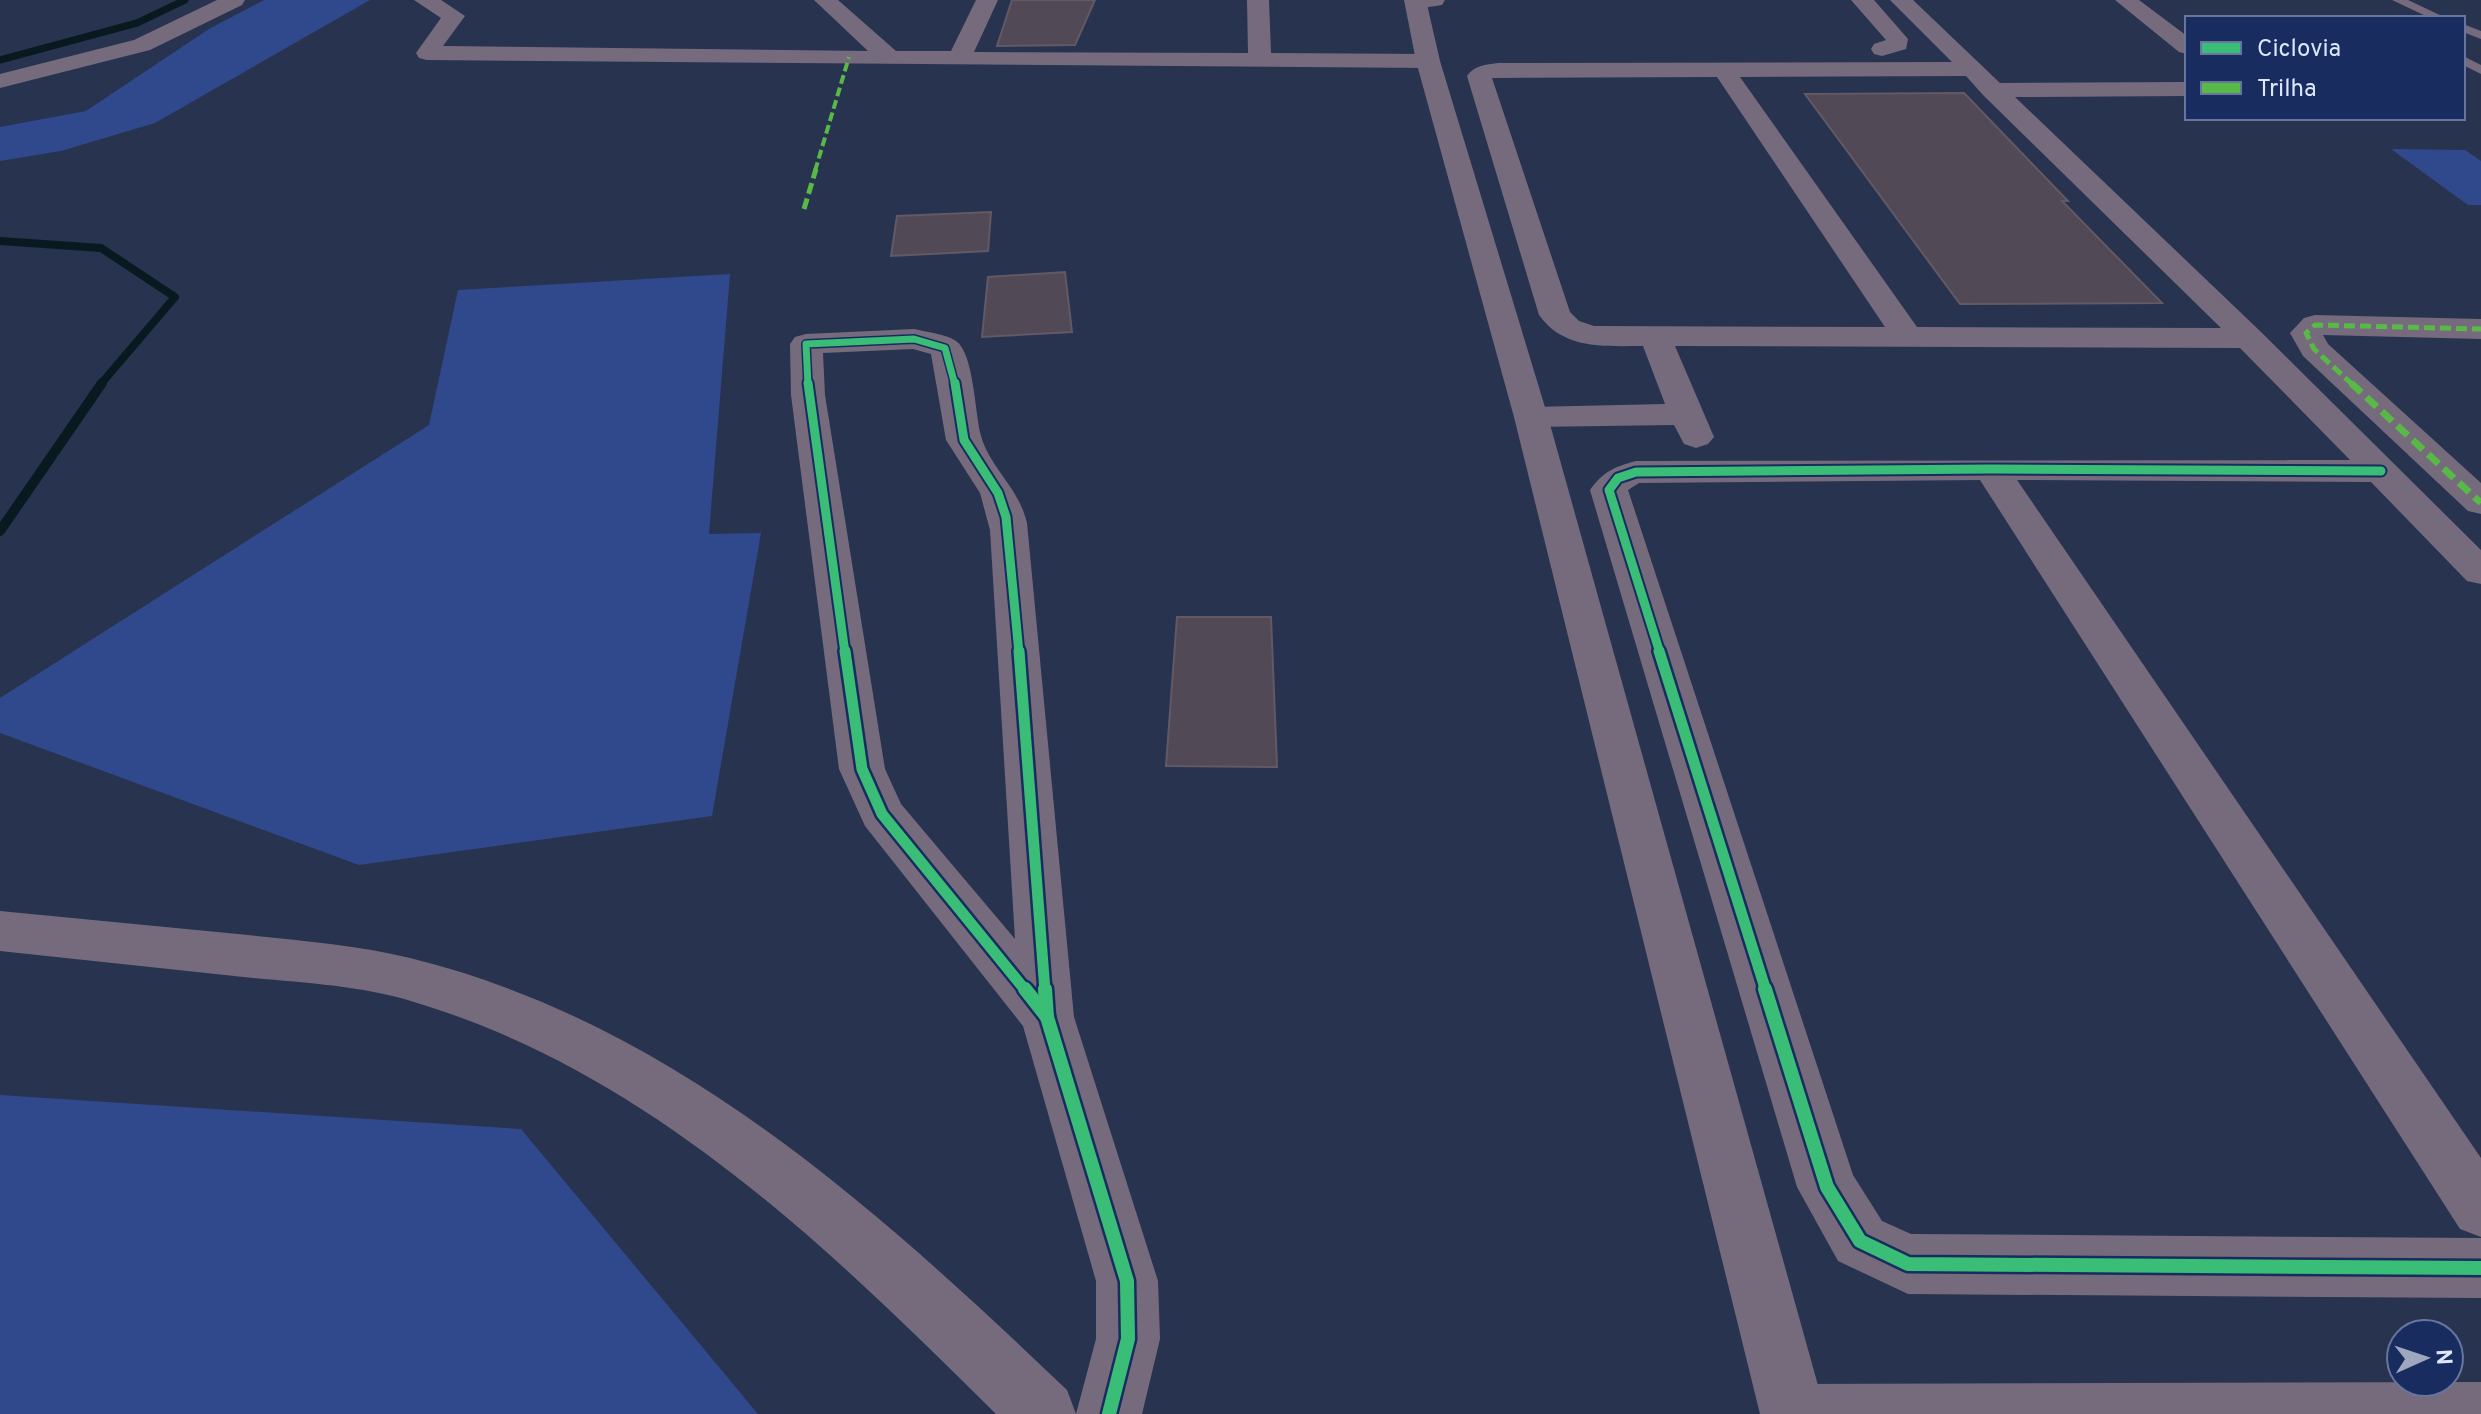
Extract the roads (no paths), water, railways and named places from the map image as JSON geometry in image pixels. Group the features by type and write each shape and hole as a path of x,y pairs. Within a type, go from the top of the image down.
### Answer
{"street":[{"path":"0,81 142,45 234,0"},
{"path":"425,0 454,16 427,53 1260,60 1433,53"},
{"path":"825,0 890,58"},
{"path":"959,58 987,0"},
{"path":"1258,0 1260,60"},
{"path":"1491,49 1894,47 1898,44 1897,39 1862,0"},
{"path":"1901,0 2249,338 2481,572"},
{"path":"2126,0 2185,45"},
{"path":"1422,1 1433,53 1791,1408"},
{"path":"2185,89 1724,70 1498,70 1483,72 1479,76 1555,315 1568,328 1590,336 2249,338"},
{"path":"1724,70 1906,335"},
{"path":"2481,329 2315,325 2306,333 2314,349 2481,503"},
{"path":"1655,336 1679,401 1712,471"},
{"path":"1047,1017 882,814 862,769 808,395 806,344 914,339 945,348 950,359 965,445 995,488 1005,510 1010,536 1047,1017 1127,1281 1128,1339 1109,1414"},
{"path":"1526,401 1679,401"},
{"path":"2381,471 1991,469 1636,472 1618,478 1609,490 1827,1187 1860,1241 1908,1264 2481,1268"},
{"path":"1991,469 2481,1209"},
{"path":"0,931 313,964 412,980 472,999 589,1048 705,1117 805,1194 943,1316 1043,1414"}],"lane":[{"path":"2398,0 2435,16"},
{"path":"1791,1408 2481,1400"}],"waterway":[{"path":"0,60 137,23 185,0"},
{"path":"0,241 101,248 175,297 100,385"},
{"path":"0,531 102,383"}]}
